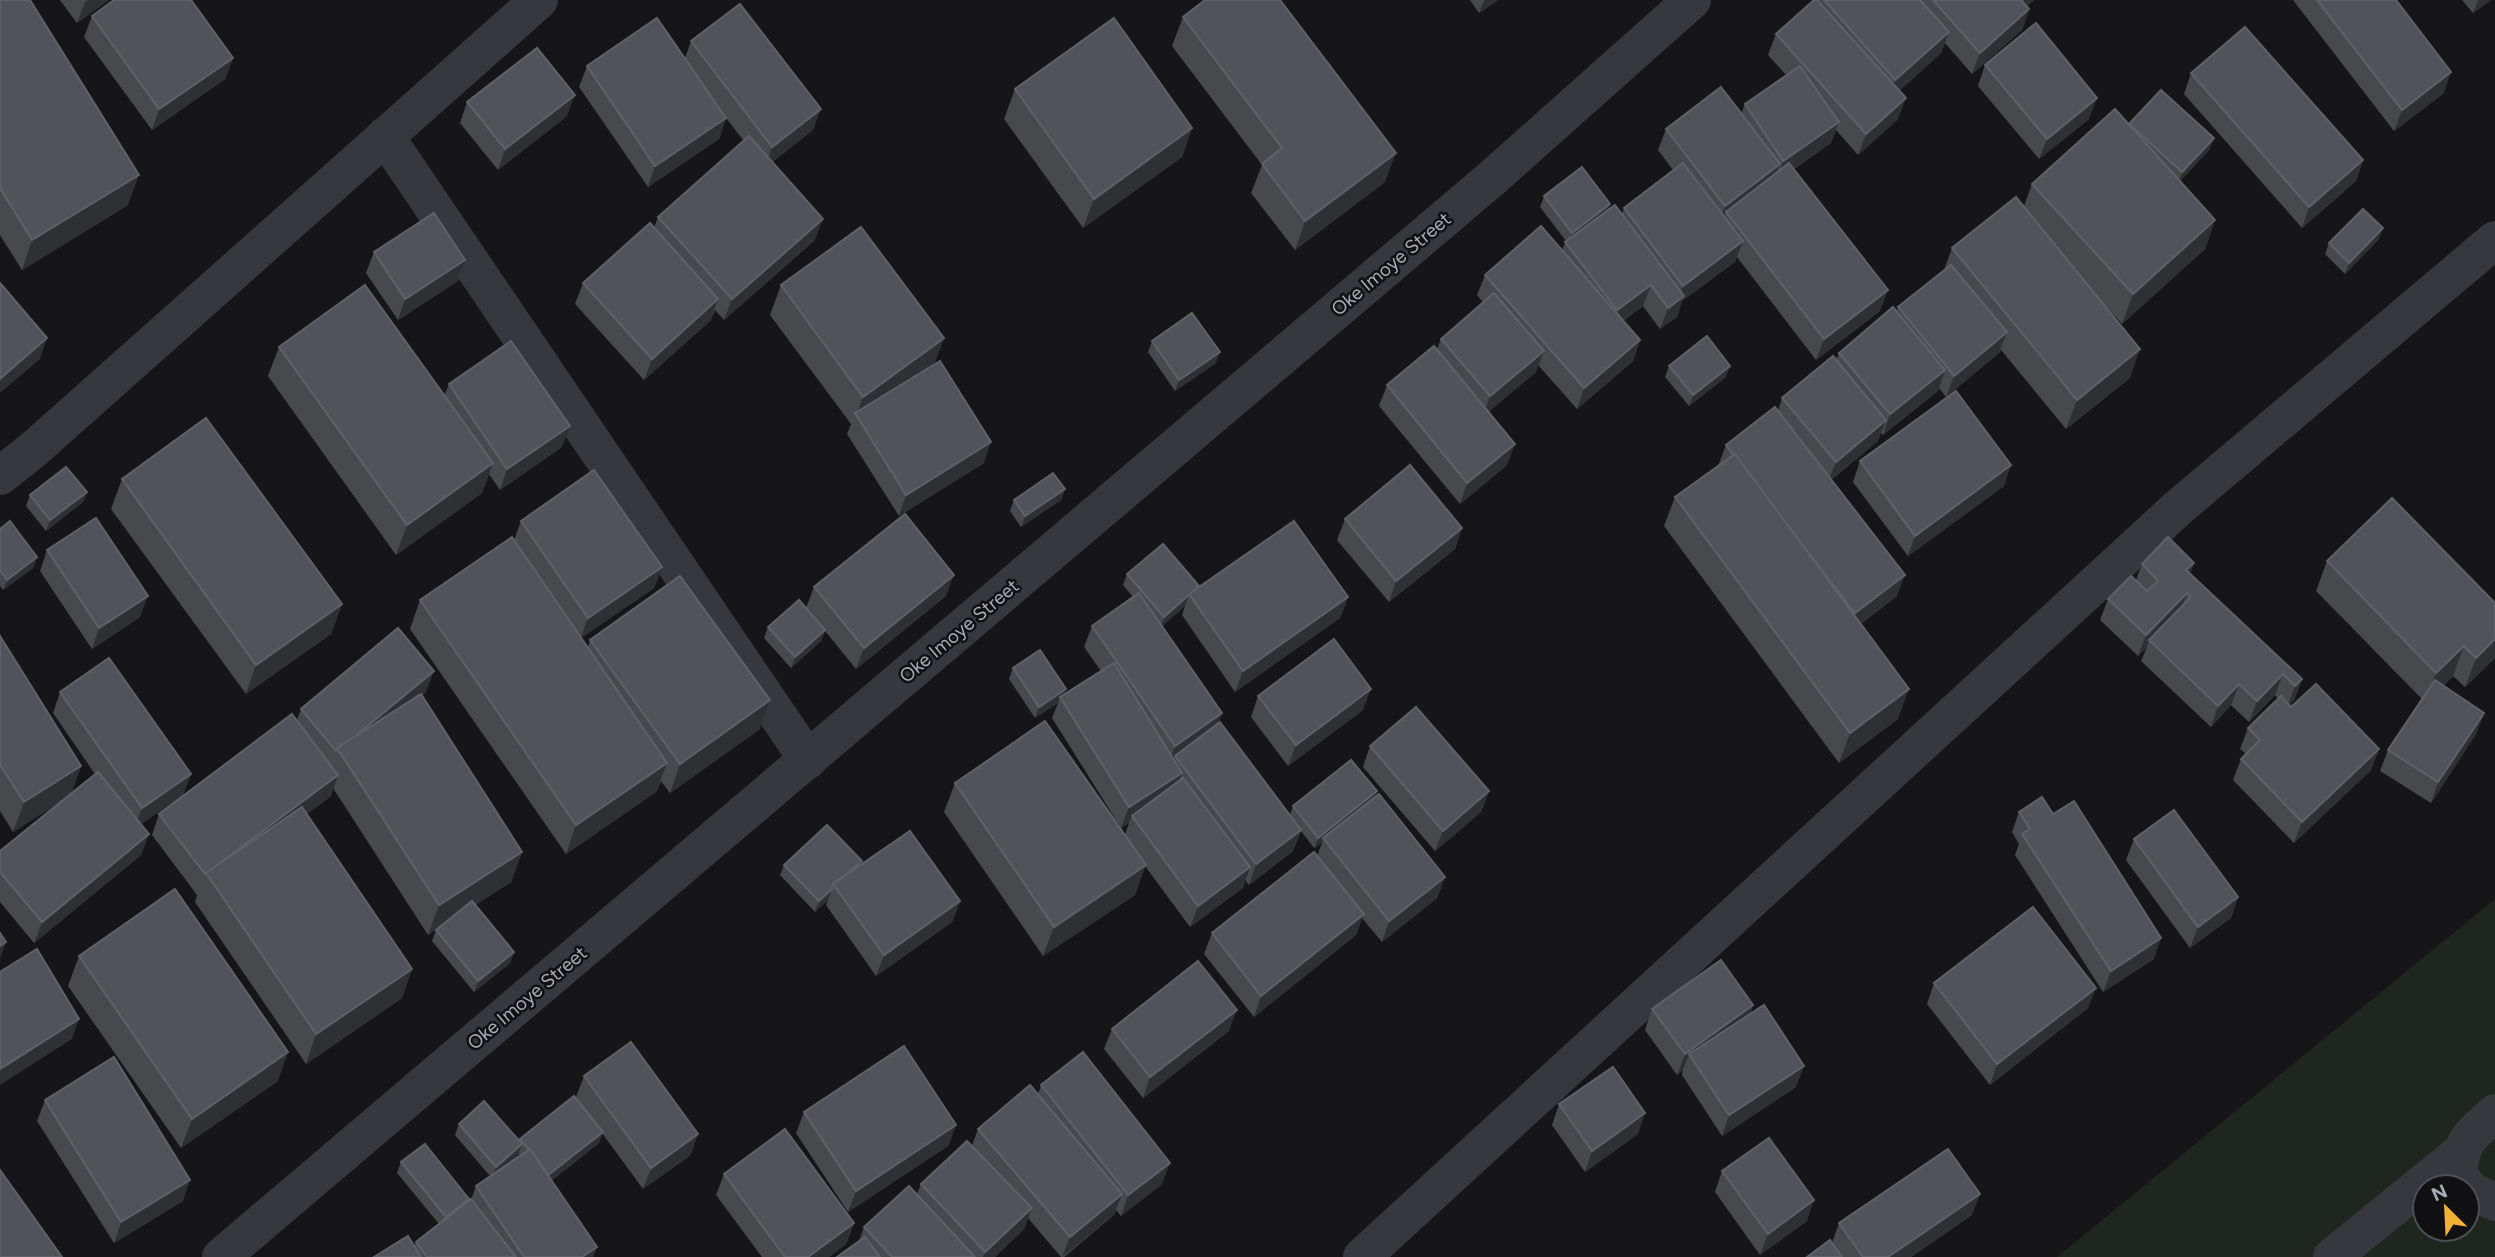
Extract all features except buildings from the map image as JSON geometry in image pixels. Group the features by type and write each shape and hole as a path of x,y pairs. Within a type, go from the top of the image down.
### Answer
{"street":[{"path":"0,476 539,0"},
{"name":"Oke Imoye Street","path":"221,1257 1491,179 1692,0"},
{"path":"385,136 808,760"},
{"path":"1362,1257 2179,507 2495,240"},
{"path":"2332,1257 2459,1154 2469,1137 2495,1112"},
{"path":"2459,1154 2458,1175 2473,1192 2495,1202"}],"shaded area":[{"path":"2495,899 2495,1257 2057,1257"}]}
